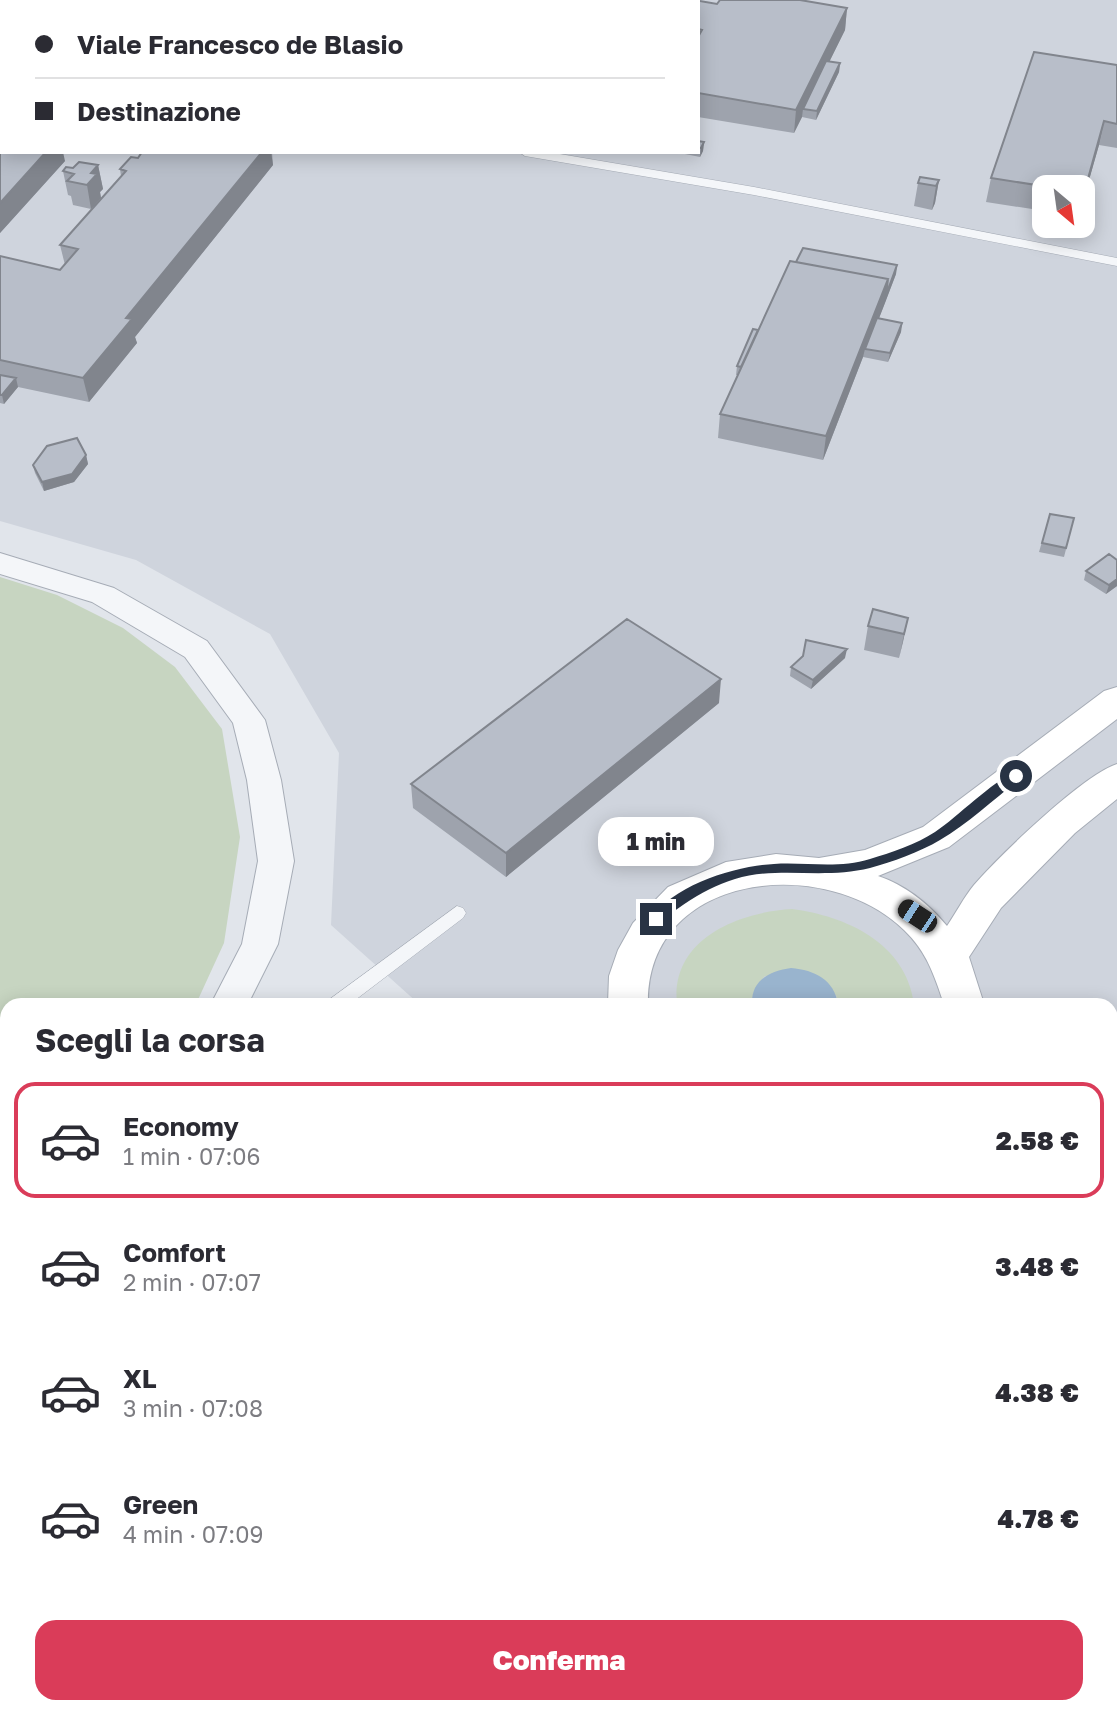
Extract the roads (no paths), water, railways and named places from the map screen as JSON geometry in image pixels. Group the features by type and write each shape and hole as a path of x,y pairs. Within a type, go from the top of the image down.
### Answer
{"street":[{"path":"0,563 103,595 195,649 249,720 264,780 276,861 260,944 233,998"},
{"path":"627,998 626,991 635,953 656,919 688,893 729,876 774,868 820,871 869,864 936,837 1117,699"},
{"path":"949,954 987,897 1062,823 1117,778"},
{"path":"820,871 872,887 917,916 949,954 962,987 963,998"}],"lane":[{"path":"538,154 754,191 1117,262"},
{"path":"345,998 457,913"}],"water":[{"path":"791,968 815,974 828,983 836,998 753,998 758,983 776,972"}]}
